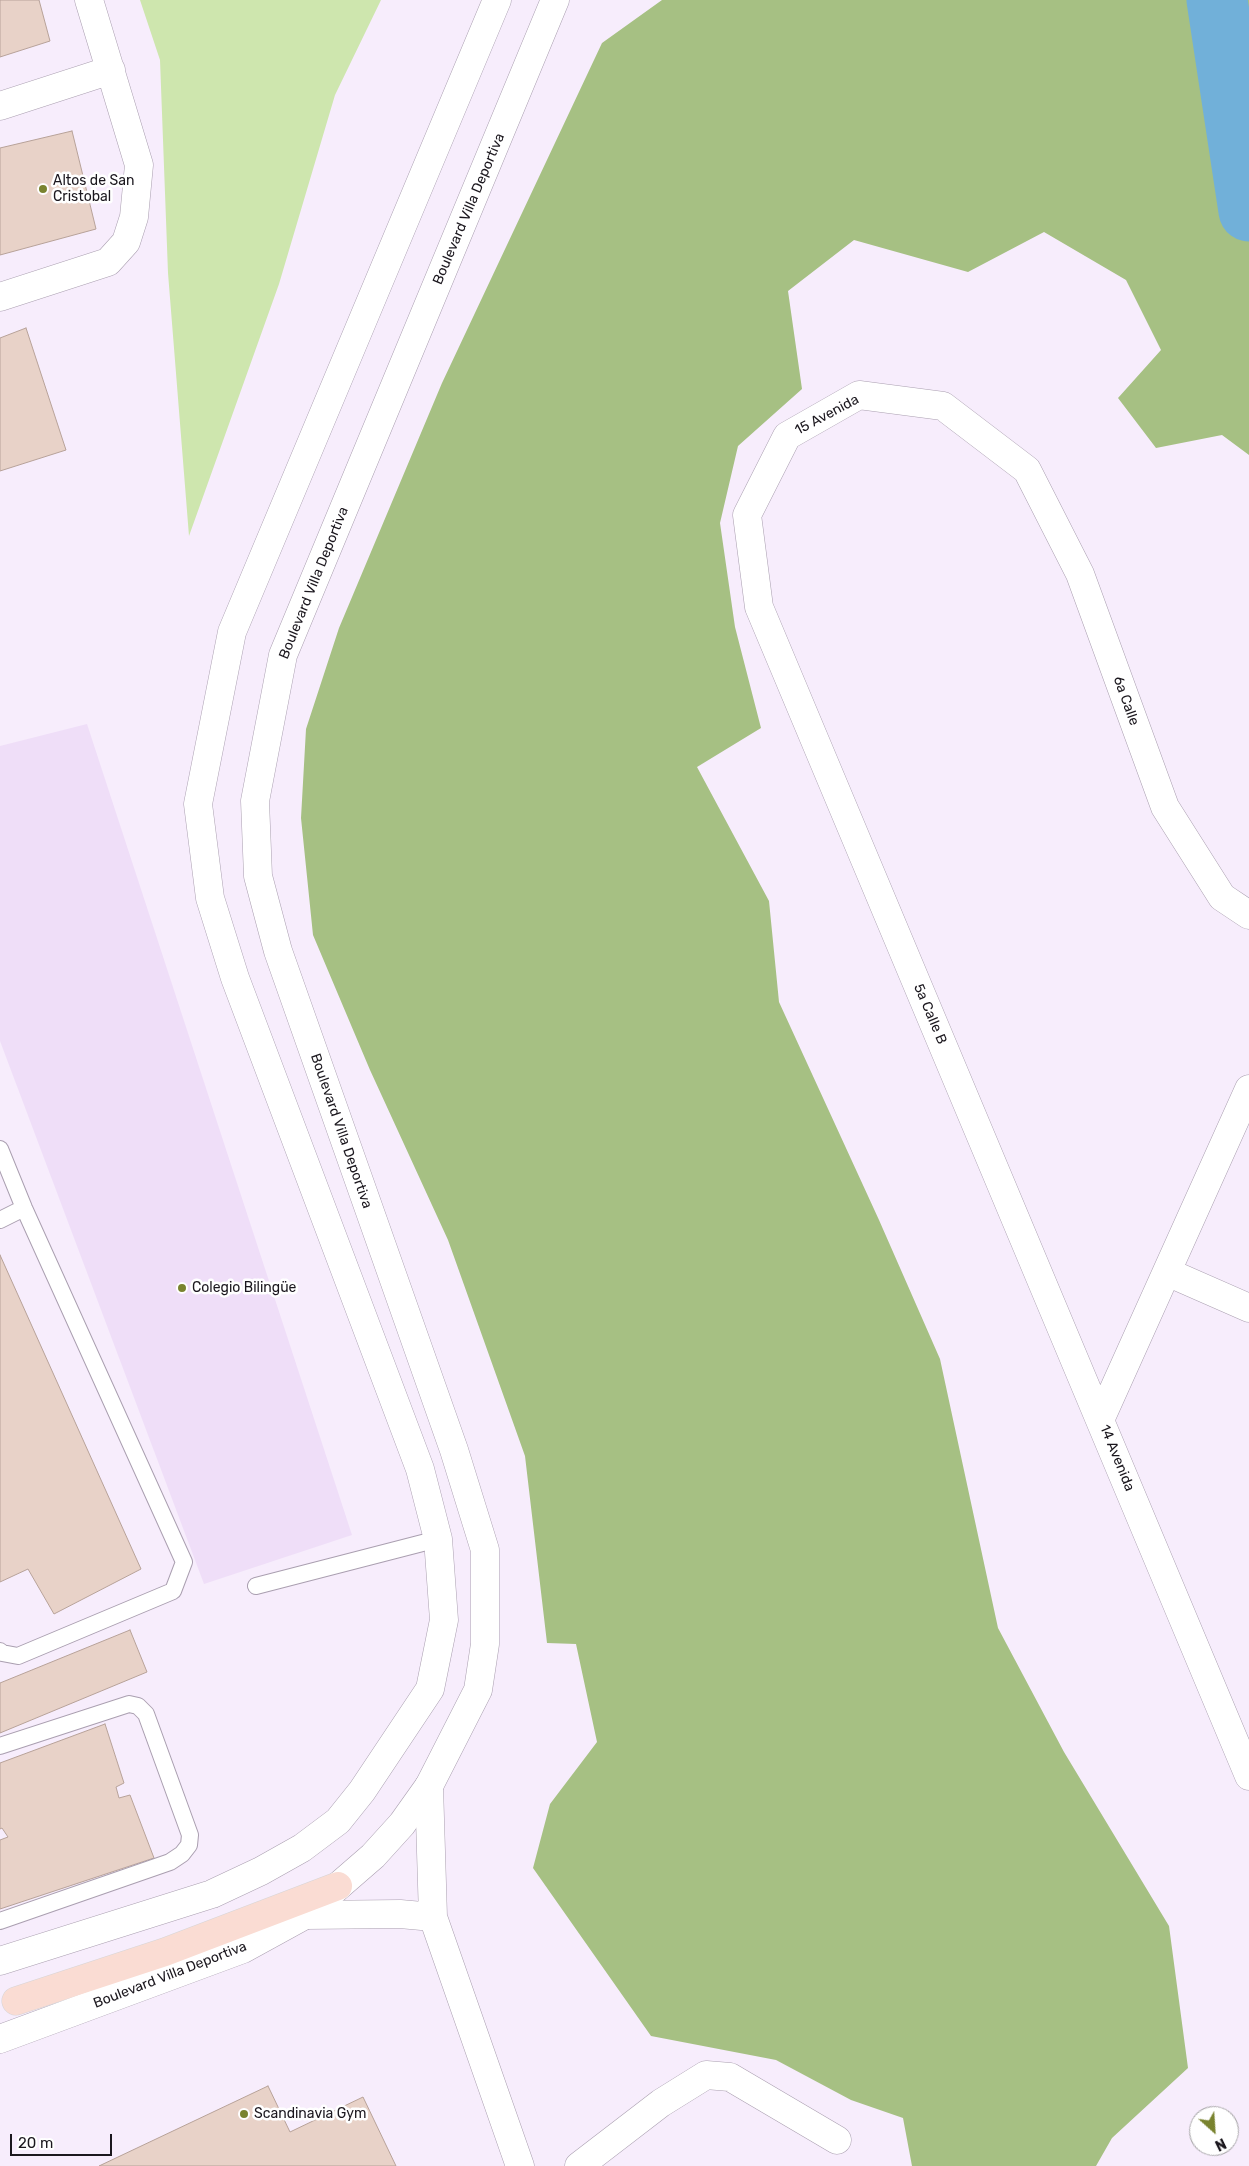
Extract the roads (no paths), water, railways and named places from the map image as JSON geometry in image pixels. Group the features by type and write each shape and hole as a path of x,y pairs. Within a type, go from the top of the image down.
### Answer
{"main road":[{"path":"0,297 108,262 126,242 134,217 139,166 89,0"},
{"path":"0,1961 212,1894 302,1848 338,1821 396,1743 430,1689 444,1620 438,1539 420,1469 235,978 210,898 198,804 232,632 497,0"},
{"name":"Boulevard Villa Deportiva","path":"0,2039 243,1950 305,1915 374,1856 402,1824 429,1786 478,1690 485,1644 485,1550 454,1450 278,951 258,876 255,801 284,655 555,0"},
{"path":"0,106 111,70"},
{"name":"15 Avenida","path":"759,607 747,515 787,436 859,395 943,406 1027,470"},
{"name":"6a Calle","path":"1027,470 1080,574 1165,807 1222,896 1249,915"},
{"name":"5a Calle B","path":"759,607 1100,1420"},
{"name":"14 Avenida","path":"1249,1089 1100,1420 1243,1746 1249,1776"},
{"path":"1167,1272 1249,1308"},
{"path":"371,1338 410,1326"},
{"path":"429,1786 433,1917 520,2166"},
{"path":"16,2001 165,1952 338,1886"},
{"path":"305,1915 400,1914 433,1917"},
{"path":"579,2166 661,2103 706,2075 730,2076 837,2140"}],"lane":[{"path":"0,1150 24,1208 184,1562 173,1591 18,1656 0,1651"},
{"path":"0,1220 24,1208"},
{"path":"256,1586 438,1539"},
{"path":"0,1746 129,1704 138,1706 146,1714 190,1835 189,1845 182,1854 170,1862 0,1921"}],"waterway":[{"path":"1217,0 1249,211"}],"place":[{"name":"Altos de San Cristobal","path":"43,189"},
{"name":"Colegio Bilingüe","path":"182,1288"},
{"name":"Scandinavia Gym","path":"244,2114"}]}
